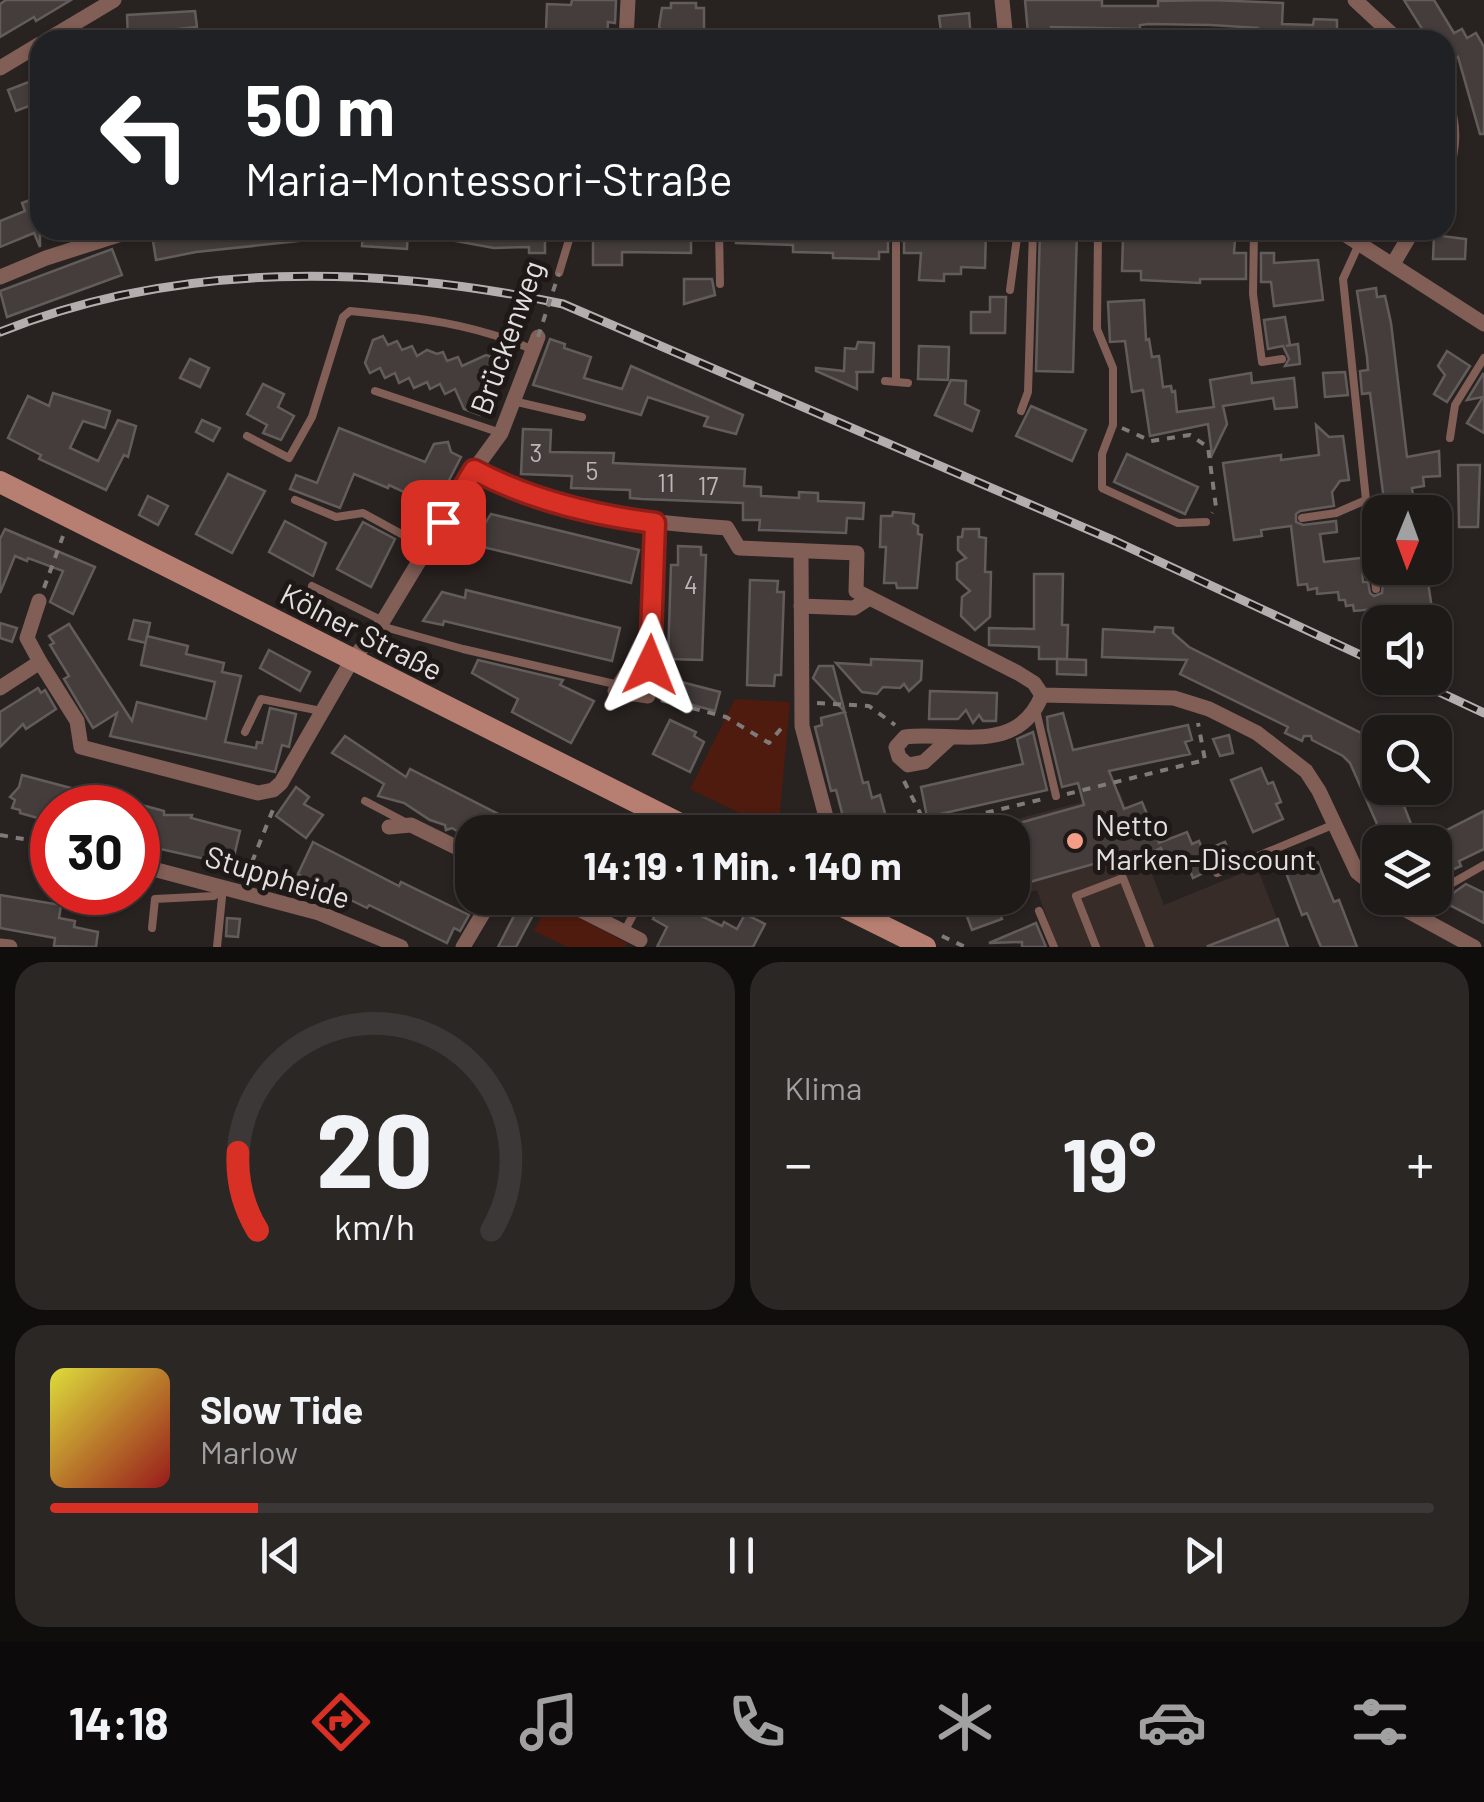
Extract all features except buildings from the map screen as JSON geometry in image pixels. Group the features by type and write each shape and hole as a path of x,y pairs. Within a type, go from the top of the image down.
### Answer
{"main road":[{"name":"Kölner Straße","path":"0,482 662,815"},
{"path":"860,915 925,947"}],"street":[{"path":"64,30 114,0"},
{"path":"626,30 628,0"},
{"path":"1002,0 1005,30"},
{"path":"1354,0 1387,30"},
{"path":"0,68 30,50"},
{"path":"0,277 103,240"},
{"path":"1353,240 1484,324"},
{"path":"1393,264 1407,240"},
{"name":"Brückenweg","path":"273,790 281,784 352,660 382,624 501,432 535,343"},
{"path":"474,470 552,503 655,523 727,528 739,548 856,553 856,591 1018,673 1034,683 1039,702"},
{"path":"651,636 615,691 648,696 651,636 655,523"},
{"path":"801,552 802,726 826,815"},
{"path":"801,606 854,608 868,599"},
{"path":"39,602 27,638 77,721 81,747 258,793 273,790"},
{"path":"0,688 40,662"},
{"path":"950,738 924,762 908,765 899,757 896,747 905,737 985,736 1016,730 1039,702 1174,698 1208,709 1256,734 1306,771 1362,876"},
{"path":"388,827 411,825 455,847"},
{"name":"Stuppheide","path":"160,871 320,913 401,947"},
{"path":"463,947 482,915"},
{"path":"591,915 640,940"},
{"path":"1412,915 1445,941 1474,947"},
{"path":"0,946 10,947"}],"lane":[{"name":"Brückenweg","path":"559,273 569,240"},
{"path":"719,240 720,284"},
{"path":"896,240 896,381"},
{"path":"1010,290 1017,240"},
{"path":"1021,411 1028,392 1033,240"},
{"path":"1098,240 1098,330 1113,368 1113,424 1102,454 1102,488 1178,523 1206,522"},
{"path":"1254,240 1253,294 1262,362 1282,359"},
{"path":"1359,244 1343,279 1365,495"},
{"path":"248,436 289,458 312,417 340,326 350,312 422,318 535,343"},
{"path":"1450,438 1454,405 1484,358"},
{"path":"885,381 908,382"},
{"path":"375,391 501,432"},
{"path":"513,401 582,416"},
{"path":"295,500 336,518 363,514 427,548"},
{"path":"1302,518 1336,513 1362,502"},
{"path":"1376,585 1376,589"},
{"path":"312,586 382,624 463,649 619,686"},
{"path":"244,732 260,699 321,712"},
{"path":"1039,702 1056,796"},
{"path":"365,801 411,825"},
{"path":"1218,873 1335,824"},
{"path":"1452,883 1484,865"},
{"path":"1096,947 1076,896 1123,878 1150,947"},
{"path":"152,928 156,899 214,896 223,887"},
{"path":"217,947 223,887"},
{"path":"1039,910 1054,947"},
{"path":"624,932 633,915"}],"path":[{"name":"Brückenweg","path":"535,343 559,273"},
{"path":"1113,424 1151,440 1190,435 1208,447 1216,507 1206,522"},
{"path":"39,602 69,517"},
{"path":"648,696 726,717 769,743 788,720"},
{"path":"801,702 869,706 891,720 905,737"},
{"path":"241,891 261,832 276,803 273,790"},
{"path":"0,834 30,840"}],"shaded area":[{"path":"735,699 790,702 780,815 743,815 690,789"},
{"path":"1120,792 1164,905 1257,867 1288,947 1057,947 1037,890 1030,892 1030,816"},
{"path":"542,915 574,915 627,943 625,947 567,947 534,931"}],"railway":[{"path":"0,332 67,309 137,292 278,277 422,282 563,304 1115,541 1362,656"},
{"path":"1445,695 1484,713"}],"place":[{"name":"Netto Marken-Discount","path":"1075,841"}],"route":[{"path":"443,522 474,470 552,503 655,523 650,665"}]}
